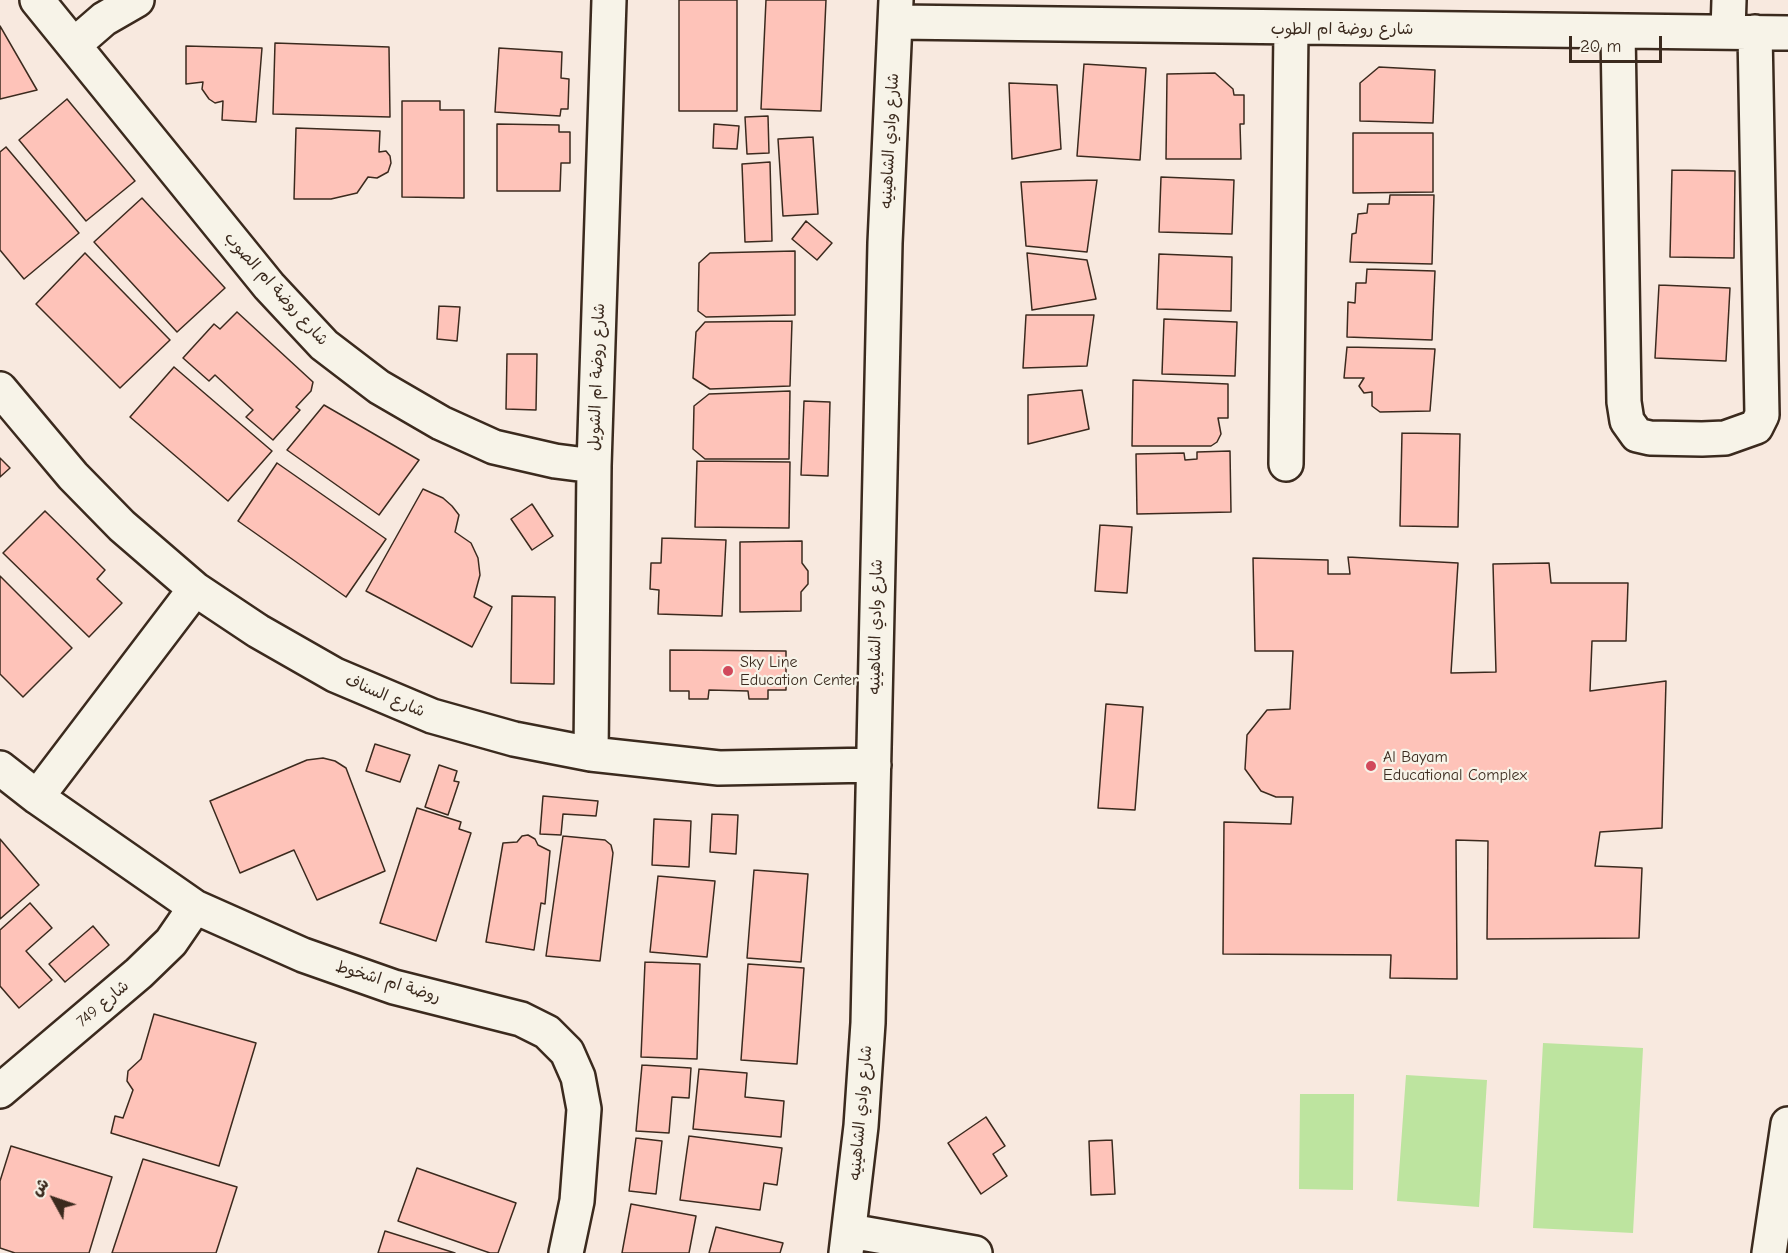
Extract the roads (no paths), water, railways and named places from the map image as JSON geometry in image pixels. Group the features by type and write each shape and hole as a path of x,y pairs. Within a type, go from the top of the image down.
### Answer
{"street":[{"name":"شارع روضة ام الصوب","path":"37,0 269,286 324,345 379,387 441,423 494,447 555,461 594,466"},
{"path":"74,45 104,19 137,0"},
{"name":"شارع روضة ام الشويل","path":"591,754 594,466 609,0"},
{"name":"شارع روضة ام الطوب","path":"896,11 1291,29 1618,31 1738,21 1788,33"},
{"name":"شارع وادي الشاهينيه","path":"848,1242 868,1023 885,243 896,11"},
{"path":"1618,31 1624,402 1627,421 1637,435 1650,438 1725,438 1756,427 1762,415 1738,21"},
{"path":"1286,464 1291,29"},
{"name":"شارع السناف","path":"0,389 73,477 122,526 195,589 258,631 336,675 432,716 514,739 591,754 719,768 874,765"},
{"path":"37,797 195,589"},
{"name":"روضة ام اشخوط","path":"0,768 37,797 195,907 323,962 394,987 521,1019 547,1032 567,1052 578,1077 584,1109 577,1201 566,1253"},
{"name":"شارع 749","path":"0,1091 140,973 171,942 195,907"},
{"path":"1769,1253 1788,1124"},
{"path":"848,1242 975,1253"}],"place":[{"name":"Sky Line Education Center","path":"728,671"},
{"name":"Al Bayam Educational Complex","path":"1371,766"}]}
